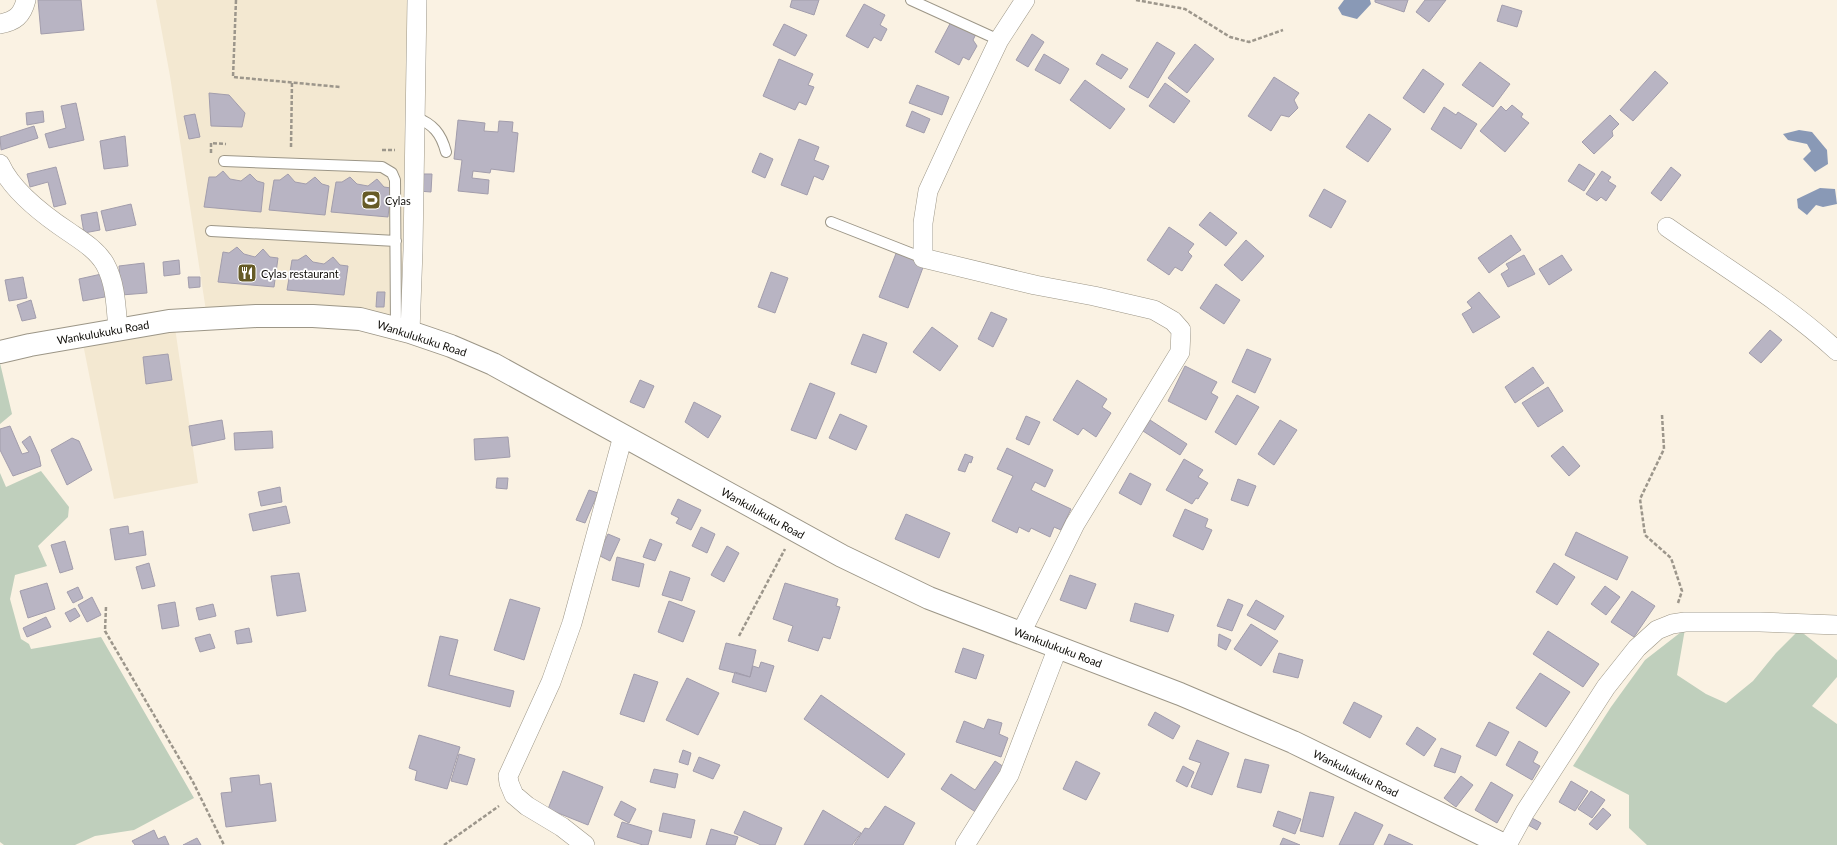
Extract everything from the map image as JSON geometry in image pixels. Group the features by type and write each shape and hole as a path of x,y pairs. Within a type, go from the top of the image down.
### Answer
{"main road":[{"name":"Wankulukuku Road","path":"0,352 169,321 256,316 306,316 360,319 403,330 451,346 493,364 794,531 929,598 1180,694 1293,742 1504,845"}],"street":[{"path":"0,24 10,22 19,17 23,11 26,0"},
{"path":"403,330 415,117 417,0"},
{"path":"1021,633 1075,524 1180,352 1181,330 1173,321 1154,310 1094,296 1035,285 923,258 923,223 928,192 956,128 999,40 1024,0"},
{"path":"0,164 14,186 43,213 94,251 105,264 112,282 118,330"},
{"path":"1667,227 1794,316 1817,333 1837,351"},
{"path":"585,845 562,826 527,806 514,796 509,783 510,770 551,682 572,623 623,436"},
{"path":"1507,845 1525,812 1606,687 1637,648 1657,630 1672,624 1685,622 1760,622 1837,626"},
{"path":"965,845 1009,775 1058,647"}],"lane":[{"path":"910,0 999,40"},
{"path":"415,117 426,121 435,128 440,135 446,152"},
{"path":"224,161 382,167 392,173 395,180 396,241 403,330"},
{"path":"830,222 923,258"},
{"path":"211,231 396,241"}],"path":[{"path":"236,0 233,76 340,87"},
{"path":"1136,0 1185,10 1230,37 1249,42 1283,30"},
{"path":"290,147 292,81"},
{"path":"1662,415 1664,449 1640,499 1644,535 1671,558 1682,592 1672,624"},
{"path":"739,636 794,531"},
{"path":"106,607 105,631 193,782 224,845"},
{"path":"444,845 514,796"}],"shaded area":[{"path":"156,0 413,0 400,318 206,311 170,76"},
{"path":"175,328 198,483 114,499 83,344"}],"green space":[{"path":"0,363 12,414 0,424"},
{"path":"41,471 69,507 68,517 38,546 47,566 15,575 10,599 21,639 29,644 31,649 101,637 194,798 134,830 95,836 75,845 4,845 0,842 0,473 6,487"},
{"path":"1685,629 1677,675 1706,694 1726,703 1753,681 1776,653 1799,630 1837,660 1837,677 1812,706 1837,724 1837,845 1647,845 1629,828 1629,795 1573,766 1611,707 1645,660"}],"water":[{"path":"1344,0 1370,0 1371,4 1357,19 1342,15 1338,8"},
{"path":"1799,130 1812,132 1827,150 1828,164 1815,172 1803,159 1811,151 1807,144 1788,140 1783,134"},
{"path":"1820,188 1835,189 1837,204 1823,207 1816,205 1807,215 1798,208 1797,199"}],"building":[{"path":"38,0 81,0 84,30 41,34"},
{"path":"792,0 819,0 814,15 790,7"},
{"path":"1375,0 1408,0 1404,12 1375,2"},
{"path":"1425,0 1446,0 1429,22 1416,12"},
{"path":"864,4 885,15 880,25 887,29 881,41 874,37 868,48 846,36"},
{"path":"1502,5 1522,11 1517,27 1497,21"},
{"path":"952,20 976,34 973,40 977,46 969,60 963,57 959,65 935,52"},
{"path":"784,24 807,35 795,56 773,45"},
{"path":"1032,34 1044,42 1028,67 1016,60"},
{"path":"1157,42 1175,53 1148,98 1129,87"},
{"path":"1195,44 1214,59 1187,93 1168,78"},
{"path":"1044,54 1069,69 1060,84 1035,70"},
{"path":"1102,54 1128,69 1121,79 1096,64"},
{"path":"779,59 813,74 808,85 814,87 806,105 799,102 795,110 763,96"},
{"path":"1480,62 1510,84 1493,107 1462,85"},
{"path":"1423,69 1444,84 1424,113 1403,98"},
{"path":"1655,71 1668,83 1633,121 1620,110"},
{"path":"1274,77 1299,93 1294,100 1298,108 1289,117 1281,115 1271,131 1248,116"},
{"path":"1085,80 1125,109 1110,129 1070,100"},
{"path":"1165,83 1190,101 1174,123 1149,106"},
{"path":"917,85 949,97 942,115 909,103"},
{"path":"209,93 229,95 245,113 242,127 211,126"},
{"path":"76,103 84,140 49,148 45,134 66,128 61,106"},
{"path":"1512,105 1523,114 1521,117 1529,123 1505,152 1480,131 1501,106 1506,111"},
{"path":"1444,107 1456,115 1458,112 1477,124 1461,149 1431,129"},
{"path":"43,111 44,122 27,125 26,113"},
{"path":"912,111 930,119 924,133 906,126"},
{"path":"195,114 200,137 189,139 184,116"},
{"path":"1369,114 1391,129 1368,162 1346,147"},
{"path":"1610,115 1619,124 1612,131 1613,136 1594,154 1582,142"},
{"path":"458,120 485,123 484,131 498,132 499,121 513,122 512,132 518,133 514,172 491,169 490,173 473,171 472,178 489,180 488,194 458,191 462,160 454,159"},
{"path":"34,126 38,138 1,150 0,137"},
{"path":"125,136 128,166 104,169 100,141"},
{"path":"799,139 819,147 814,160 829,166 823,180 814,176 807,195 781,185"},
{"path":"760,153 773,159 765,178 752,172"},
{"path":"1579,164 1595,174 1584,191 1568,181"},
{"path":"56,167 66,204 54,207 48,182 30,187 27,174"},
{"path":"1671,167 1681,175 1661,201 1651,193"},
{"path":"223,171 230,179 241,181 250,174 257,181 264,183 261,212 204,207 209,177 216,177"},
{"path":"1602,171 1611,177 1608,181 1616,186 1606,201 1601,197 1597,201 1586,194"},
{"path":"288,174 295,182 306,184 315,177 322,184 329,186 325,215 269,210 274,180 280,180"},
{"path":"420,174 432,174 431,192 418,191"},
{"path":"350,177 357,184 368,186 377,179 384,187 391,188 388,217 331,212 336,182 342,182"},
{"path":"1324,189 1346,201 1331,228 1309,216"},
{"path":"131,204 136,225 106,231 101,211"},
{"path":"97,212 100,230 84,233 81,215"},
{"path":"1210,212 1237,233 1226,246 1199,225"},
{"path":"1169,227 1194,244 1188,252 1192,256 1182,271 1175,267 1169,275 1147,260"},
{"path":"1511,235 1521,250 1489,273 1478,258"},
{"path":"1246,240 1264,256 1242,281 1224,265"},
{"path":"237,247 244,254 255,257 263,249 270,257 278,258 274,287 218,282 223,252 229,253"},
{"path":"897,251 925,262 908,308 879,297"},
{"path":"306,255 313,262 324,264 333,257 340,265 348,266 344,295 287,290 292,260 298,260"},
{"path":"1524,255 1535,274 1508,287 1501,274 1509,269 1506,264"},
{"path":"1562,255 1572,270 1549,285 1539,269"},
{"path":"179,260 180,274 164,276 163,262"},
{"path":"144,263 147,293 121,295 119,266"},
{"path":"771,272 788,278 775,313 758,307"},
{"path":"106,273 110,296 83,301 79,279"},
{"path":"23,277 27,298 9,301 5,280"},
{"path":"188,277 200,277 200,287 189,288"},
{"path":"1216,284 1240,300 1224,324 1200,308"},
{"path":"377,292 385,292 384,307 376,307"},
{"path":"1479,292 1500,317 1473,333 1462,314 1472,308 1467,302"},
{"path":"31,300 36,318 22,321 17,305"},
{"path":"991,312 1007,319 993,347 978,339"},
{"path":"932,327 958,346 940,371 913,352"},
{"path":"1770,330 1782,340 1761,363 1749,353"},
{"path":"863,334 887,343 876,373 851,364"},
{"path":"1247,349 1271,359 1255,393 1232,382"},
{"path":"168,354 172,380 146,384 143,357"},
{"path":"1185,366 1217,382 1211,393 1218,397 1206,420 1168,401"},
{"path":"1533,367 1544,383 1515,403 1505,387"},
{"path":"640,380 654,386 644,408 630,402"},
{"path":"1077,380 1107,399 1102,407 1111,413 1096,437 1083,428 1078,435 1053,420"},
{"path":"810,383 835,393 816,439 791,430"},
{"path":"1548,387 1563,411 1538,427 1522,403"},
{"path":"1237,395 1259,407 1236,445 1215,432"},
{"path":"694,402 721,416 708,438 685,422"},
{"path":"840,414 867,426 856,450 829,438"},
{"path":"1026,416 1040,422 1029,445 1016,439"},
{"path":"222,420 225,439 192,446 189,426"},
{"path":"1150,420 1187,444 1180,455 1143,431"},
{"path":"1280,420 1297,430 1274,465 1258,454"},
{"path":"10,426 22,454 29,452 22,442 30,436 39,456 41,466 13,476 0,450 0,429"},
{"path":"272,431 273,448 235,450 234,433"},
{"path":"508,437 510,457 475,460 474,439"},
{"path":"72,438 79,441 92,470 67,485 51,450"},
{"path":"1563,446 1580,466 1569,476 1551,456"},
{"path":"1007,448 1053,470 1045,487 1035,482 1031,490 1071,509 1061,530 1054,527 1050,537 1031,528 1029,532 1019,527 1017,533 992,521 1013,476 997,469"},
{"path":"965,454 973,457 965,472 958,470"},
{"path":"1184,459 1203,470 1198,477 1208,483 1198,499 1196,498 1192,504 1166,490"},
{"path":"1130,473 1151,484 1141,505 1119,493"},
{"path":"497,478 508,478 507,489 496,488"},
{"path":"1238,479 1256,486 1248,506 1231,500"},
{"path":"280,487 282,502 261,506 258,492"},
{"path":"589,490 598,493 585,523 576,520"},
{"path":"678,499 701,510 691,530 676,523 679,518 671,514"},
{"path":"286,506 290,523 253,531 249,514"},
{"path":"1185,509 1208,519 1205,527 1212,530 1203,550 1173,536"},
{"path":"906,514 950,533 939,558 895,539"},
{"path":"128,526 129,534 143,531 146,555 115,560 110,529"},
{"path":"701,527 715,534 707,553 692,546"},
{"path":"1576,532 1628,557 1617,580 1565,555"},
{"path":"608,534 620,539 610,561 598,555"},
{"path":"650,539 662,544 655,561 643,557"},
{"path":"65,541 73,569 60,573 51,545"},
{"path":"727,546 739,553 724,582 711,575"},
{"path":"617,557 644,564 639,587 612,580"},
{"path":"149,563 155,586 142,589 136,567"},
{"path":"1554,563 1575,577 1557,605 1536,592"},
{"path":"670,571 690,578 682,601 662,595"},
{"path":"299,573 306,611 277,616 271,576"},
{"path":"1070,575 1096,584 1086,609 1060,600"},
{"path":"47,583 55,609 28,618 20,591"},
{"path":"785,583 838,599 836,606 840,607 830,639 823,637 818,651 788,641 793,626 773,619"},
{"path":"1605,586 1620,597 1606,615 1591,604"},
{"path":"78,587 83,598 73,603 67,592"},
{"path":"1632,591 1655,606 1634,637 1611,622"},
{"path":"92,597 101,615 87,622 78,605"},
{"path":"510,599 540,608 524,660 494,650"},
{"path":"1228,599 1243,605 1232,631 1217,626"},
{"path":"1256,600 1284,616 1275,630 1247,615"},
{"path":"669,601 695,611 683,642 658,632"},
{"path":"175,602 179,626 162,629 158,605"},
{"path":"1135,603 1174,615 1168,632 1130,621"},
{"path":"213,604 216,616 199,620 196,608"},
{"path":"75,608 80,616 70,622 65,613"},
{"path":"46,617 51,627 27,637 23,628"},
{"path":"1251,624 1278,641 1261,666 1234,649"},
{"path":"249,628 252,642 237,644 235,631"},
{"path":"1548,631 1599,664 1583,687 1533,654"},
{"path":"210,634 215,648 200,652 195,638"},
{"path":"1219,634 1231,640 1226,650 1218,646"},
{"path":"440,636 458,640 449,675 514,691 510,707 428,686"},
{"path":"726,643 756,650 750,677 719,669"},
{"path":"963,648 984,655 976,679 955,672"},
{"path":"1279,653 1303,660 1298,678 1273,672"},
{"path":"761,662 774,666 766,692 732,682 735,672 750,677 753,666 759,668"},
{"path":"1540,673 1570,692 1546,727 1516,708"},
{"path":"634,674 658,682 644,722 620,714"},
{"path":"687,678 719,693 698,735 666,720"},
{"path":"821,695 905,754 888,778 804,719"},
{"path":"1354,702 1382,716 1370,738 1343,723"},
{"path":"1155,712 1180,726 1173,739 1148,725"},
{"path":"988,719 1002,723 999,734 1008,738 1001,757 956,742 964,721 984,729"},
{"path":"1489,722 1509,732 1496,756 1476,746"},
{"path":"1417,727 1436,739 1424,756 1406,744"},
{"path":"419,735 460,747 447,789 415,780 417,771 409,768"},
{"path":"1197,740 1229,753 1212,795 1191,787 1201,763 1189,759"},
{"path":"1519,741 1538,752 1533,762 1540,766 1532,780 1506,765"},
{"path":"1441,748 1461,756 1455,773 1434,766"},
{"path":"683,750 691,753 688,765 679,762"},
{"path":"459,754 475,759 467,785 451,781"},
{"path":"699,757 720,765 713,779 693,771"},
{"path":"1245,759 1269,765 1261,793 1237,787"},
{"path":"995,761 1007,769 977,813 941,789 951,774 975,790"},
{"path":"1076,761 1100,773 1086,800 1063,789"},
{"path":"1183,766 1194,772 1187,787 1176,781"},
{"path":"654,769 678,774 675,788 650,782"},
{"path":"563,771 603,787 588,825 548,809"},
{"path":"259,775 260,785 271,783 276,821 226,827 221,793 232,792 230,778"},
{"path":"1461,776 1473,785 1456,807 1444,798"},
{"path":"1571,781 1588,791 1575,811 1559,802"},
{"path":"1491,782 1513,795 1497,823 1475,810"},
{"path":"1591,791 1605,800 1592,818 1578,809"},
{"path":"1310,792 1334,797 1323,837 1300,831"},
{"path":"621,801 636,809 629,823 614,815"},
{"path":"885,806 915,823 903,845 854,845 865,828 869,829"},
{"path":"1603,808 1611,815 1597,830 1589,824"},
{"path":"823,810 861,833 852,845 804,845"},
{"path":"744,811 782,828 775,845 761,845 734,833"},
{"path":"1278,811 1301,819 1295,834 1273,826"},
{"path":"1355,812 1383,825 1373,845 1339,845"},
{"path":"663,813 695,820 691,838 659,831"},
{"path":"1532,818 1541,823 1537,830 1528,825"},
{"path":"622,822 652,831 648,845 643,845 617,837"},
{"path":"711,829 738,837 735,845 706,845"},
{"path":"154,830 158,839 165,836 169,845 135,845 132,841"},
{"path":"1389,834 1413,845 1384,845"},
{"path":"197,838 201,845 183,845"},
{"path":"1283,838 1300,845 1280,845"}],"place":[{"name":"Cylas","path":"371,200"},
{"name":"Cylas restaurant","path":"247,273"}]}
